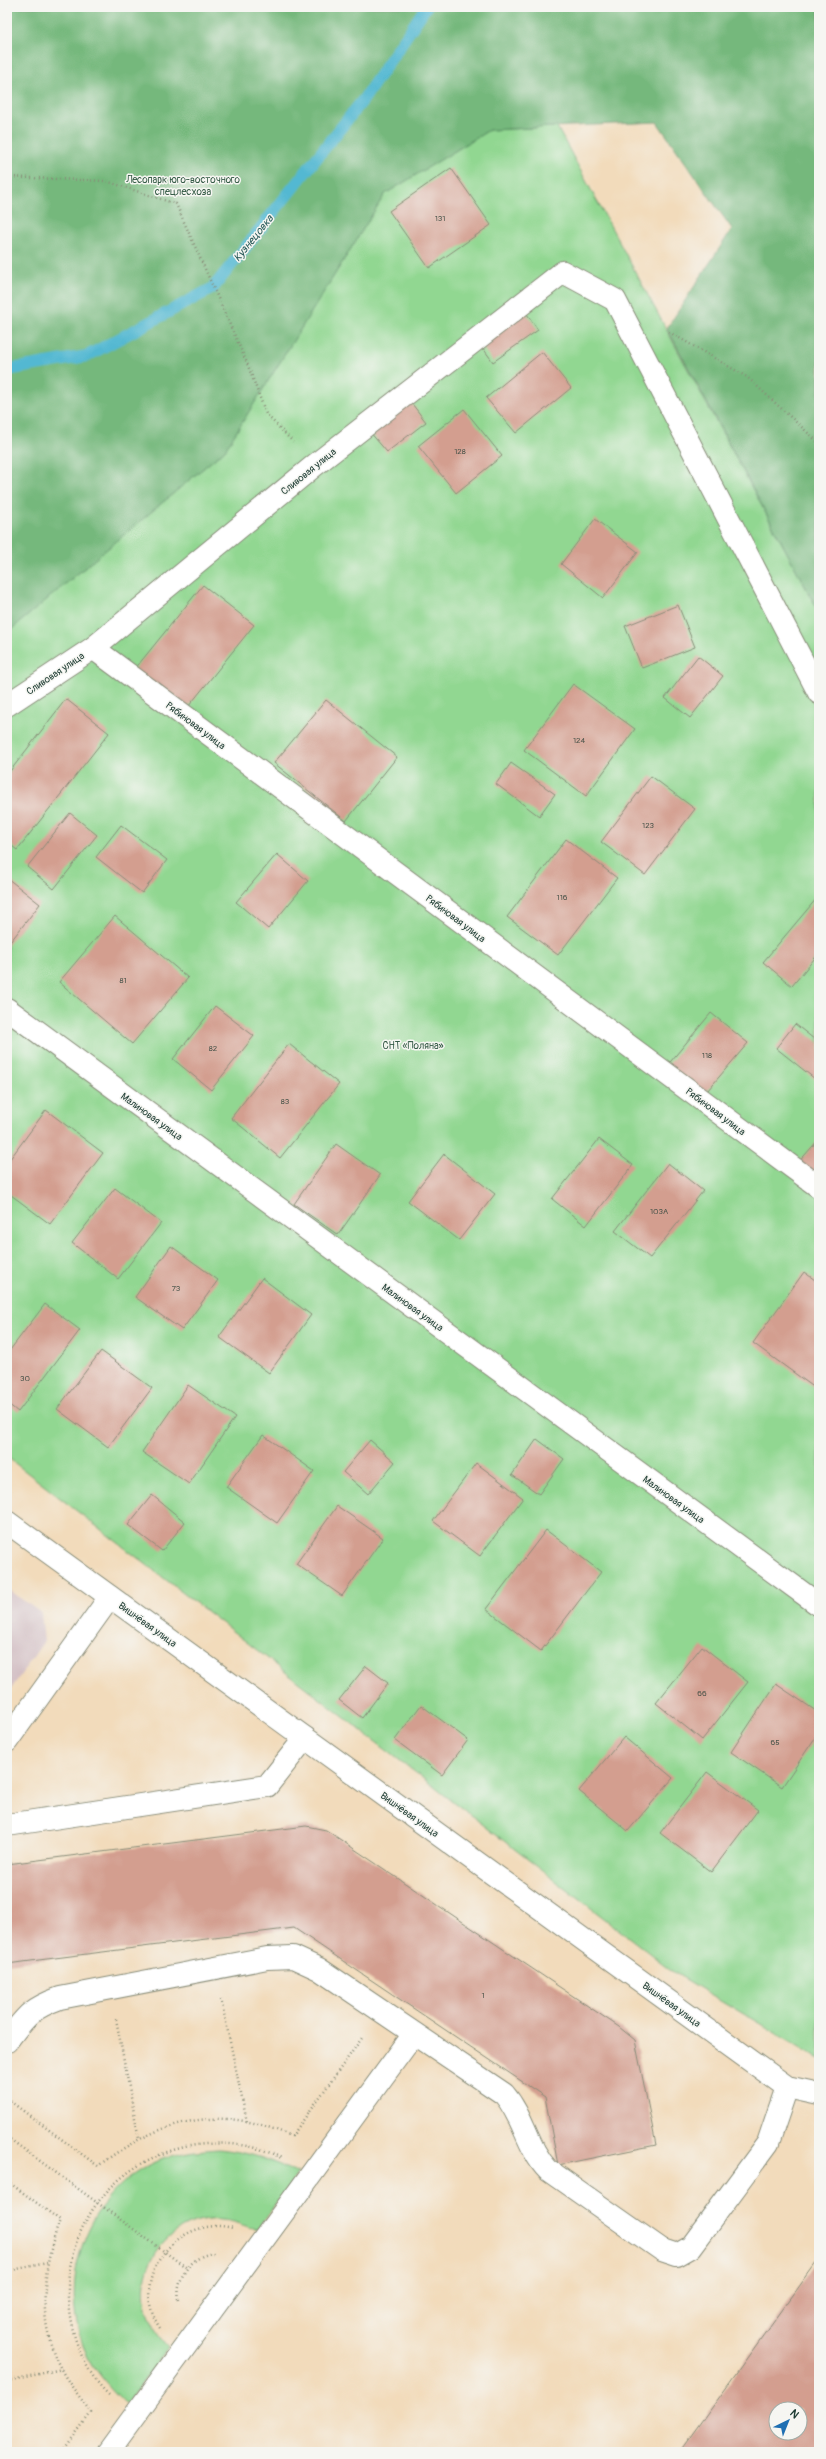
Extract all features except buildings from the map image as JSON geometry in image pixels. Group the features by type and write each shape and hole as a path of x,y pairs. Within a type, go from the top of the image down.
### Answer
{"lane":[{"name":"Сливовая улица","path":"7,705 93,648 315,465 563,272 615,300 819,693"},
{"name":"Рябиновая улица","path":"93,648 819,1188"},
{"name":"Малиновая улица","path":"7,1009 819,1605"},
{"name":"Вишнёвая улица","path":"7,1522 787,2087 819,2094"},
{"path":"7,1741 110,1597"},
{"path":"7,1825 267,1786 305,1738"},
{"path":"7,2041 21,2022 37,2007 60,1998 267,1958 293,1957 319,1969 504,2094 515,2107 538,2160 548,2170 662,2250 677,2255 692,2247 768,2143 787,2087"},
{"path":"108,2452 414,2034"}],"path":[{"path":"7,177 106,181 176,204 247,363 266,414 315,465"},
{"path":"668,331 747,377 819,443"},
{"path":"215,1969 246,2122"},
{"path":"111,1989 139,2138"},
{"path":"7,2099 98,2166 125,2146 139,2138 154,2131 187,2122 220,2119 246,2122 292,2136 381,2011"},
{"path":"7,2137 187,2268"},
{"path":"132,2419 102,2389 86,2365 75,2340 69,2312 67,2284 72,2256 81,2230 97,2202 114,2183 137,2166 163,2153 191,2145 220,2143 248,2146 276,2155 311,2174"},
{"path":"7,2181 60,2220 48,2250 44,2283 45,2315 52,2347 62,2369 91,2413 62,2452"},
{"path":"182,2351 158,2325 150,2302 152,2276 164,2251 181,2236 193,2230 218,2225 244,2231 262,2241"},
{"path":"7,2271 47,2263"},
{"path":"7,2381 62,2369"}],"shaded area":[{"path":"7,1589 41,1613 44,1641 7,1695"}],"green space":[{"name":"Лесопарк юго-восточного спецлесхоза","path":"7,7 819,7 819,612 667,328 732,229 657,122 489,130 385,194 225,450 7,633"},
{"name":"СНТ «Поляна»","path":"557,127 819,612 819,2059 675,1973 7,1457 7,633 225,450 385,194 489,130"},
{"path":"219,2149 260,2157 298,2174 256,2231 228,2221 201,2221 178,2231 160,2248 148,2270 144,2295 151,2321 168,2347 126,2404 99,2374 83,2347 80,2337 75,2310 75,2283 79,2256 88,2231 101,2207 119,2187 141,2170 166,2158 179,2154"}],"waterway":[{"name":"Кузнецовка","path":"7,370 87,356 213,288 363,100 426,7"}]}
